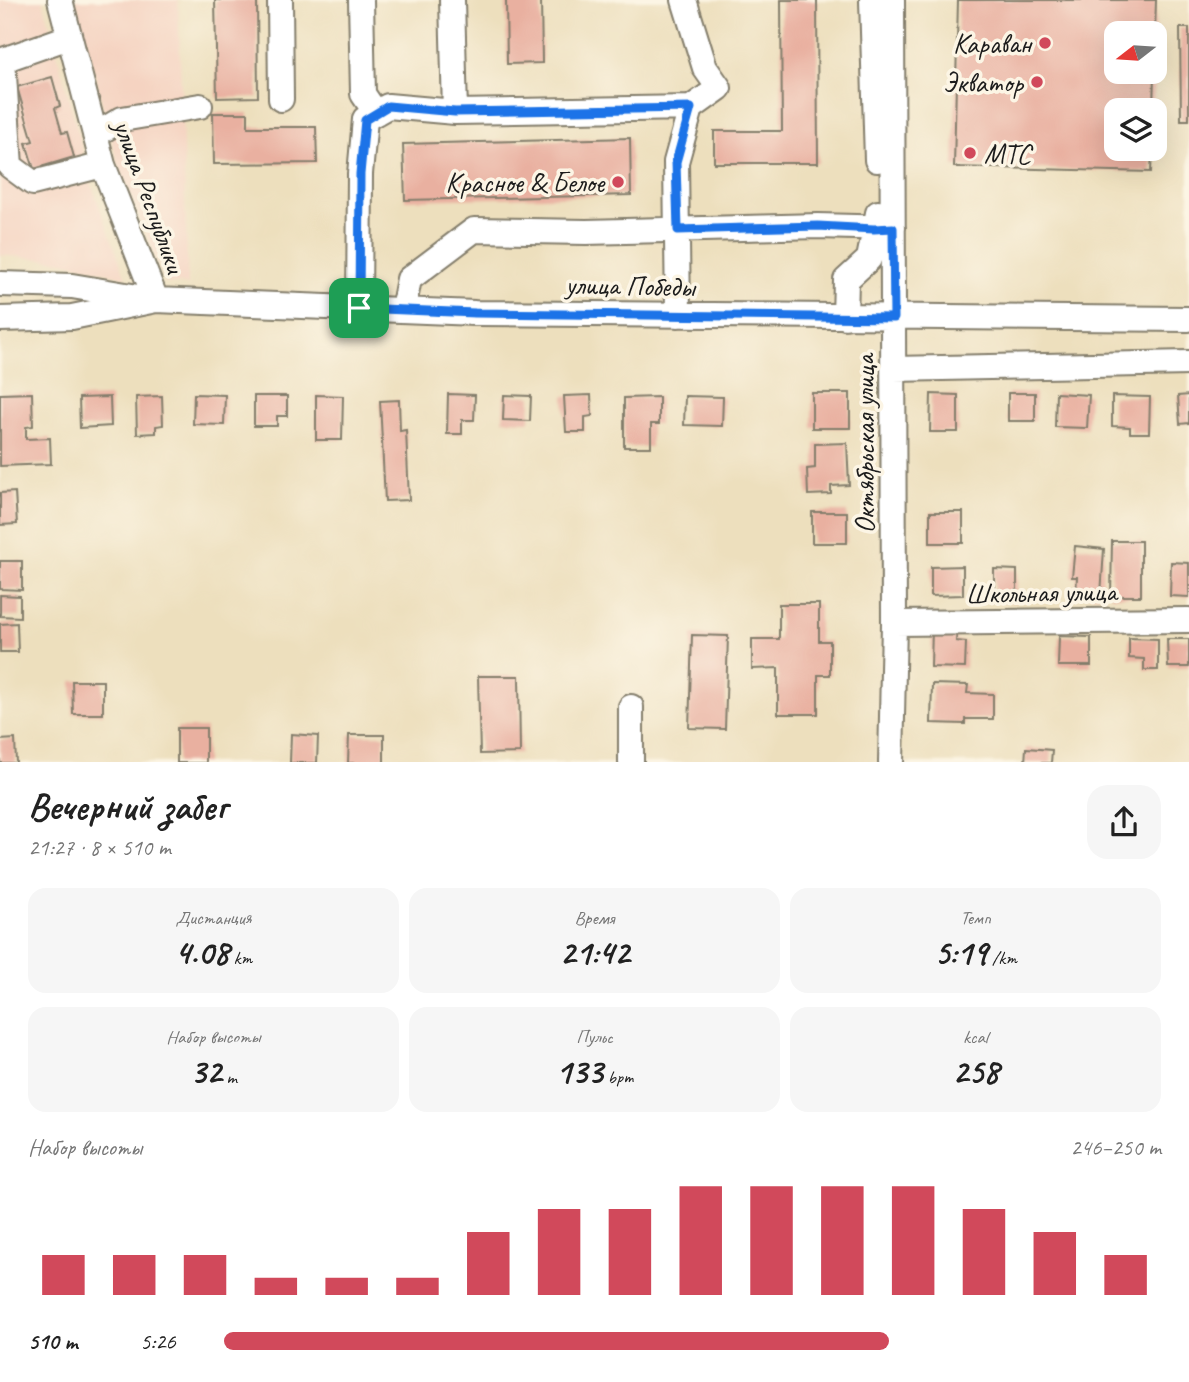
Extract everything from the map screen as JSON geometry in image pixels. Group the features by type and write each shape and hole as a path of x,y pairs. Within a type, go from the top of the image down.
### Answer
{"street":[{"name":"улица Республики","path":"0,319 72,317 156,300 103,165 60,0"},
{"path":"280,0 281,99"},
{"path":"360,0 363,94 376,113"},
{"path":"452,0 455,112"},
{"path":"359,308 360,174 365,120 388,106 455,112 691,108 719,88 705,68 684,0"},
{"path":"845,317 846,280 869,259 884,228 878,209 872,0"},
{"name":"Октябрьская улица","path":"891,762 894,318 884,228 892,0"},
{"path":"69,37 3,60 10,166 33,183 103,165"},
{"path":"95,135 122,119 200,106"},
{"path":"678,315 676,162 691,108"},
{"path":"403,310 409,279 474,230 586,232 818,226 884,228"},
{"name":"улица Победы","path":"0,284 72,286 156,300 403,310 894,318 1189,319"},
{"path":"894,369 1189,363"},
{"name":"Школьная улица","path":"894,624 1189,620"},
{"path":"631,707 631,762"}],"shaded area":[{"path":"0,0 43,0 92,186 126,278 63,261 0,255"},
{"path":"75,0 178,0 188,285 166,283 118,164"}],"building":[{"path":"215,0 257,0 258,97 217,98"},
{"path":"506,0 541,0 542,63 507,64"},
{"path":"781,0 817,0 818,163 714,163 714,131 782,131"},
{"path":"958,0 1156,0 1155,21 1104,21 1104,84 1154,84 1153,98 1104,98 1104,161 1151,161 1151,172 954,167"},
{"path":"1180,28 1189,28 1189,120 1181,120"},
{"path":"52,77 60,106 55,108 62,133 67,132 74,157 34,169 26,143 33,141 17,87"},
{"path":"213,113 248,113 248,127 316,127 317,163 214,164"},
{"path":"630,138 631,195 405,200 403,144"},
{"path":"32,393 33,426 26,427 26,439 50,438 51,464 0,466 0,394"},
{"path":"812,393 850,393 850,428 812,428"},
{"path":"1008,393 1035,393 1035,421 1008,421"},
{"path":"1056,393 1089,395 1087,428 1055,427"},
{"path":"194,394 225,395 224,425 193,424"},
{"path":"448,394 475,395 474,420 462,420 462,434 447,434"},
{"path":"931,394 958,395 958,432 930,432"},
{"path":"316,395 343,396 342,440 316,440"},
{"path":"504,395 531,396 530,421 503,420"},
{"path":"591,395 592,416 585,417 585,432 566,432 564,396"},
{"path":"1189,395 1189,423 1180,424 1178,396"},
{"path":"162,396 163,425 156,426 156,433 137,434 136,397"},
{"path":"254,396 287,396 287,416 277,416 277,426 254,426"},
{"path":"685,396 723,397 722,426 684,425"},
{"path":"1112,396 1150,397 1149,433 1130,433 1130,427 1112,426"},
{"path":"110,397 111,426 80,428 79,398"},
{"path":"659,397 659,424 651,424 651,447 624,447 624,398"},
{"path":"399,400 400,431 406,430 409,500 385,501 380,401"},
{"path":"847,443 849,485 831,486 831,494 808,495 807,469 815,468 815,444"},
{"path":"15,492 17,524 0,525 0,493"},
{"path":"812,512 847,512 847,543 812,543"},
{"path":"930,512 963,512 963,543 930,543"},
{"path":"1112,541 1141,541 1141,596 1111,596"},
{"path":"1075,546 1104,549 1101,595 1076,594 1077,577 1072,577"},
{"path":"0,561 22,561 22,590 0,589"},
{"path":"1171,562 1189,563 1189,597 1170,596"},
{"path":"963,566 963,595 931,596 931,567"},
{"path":"994,569 1017,570 1017,602 994,602"},
{"path":"0,595 20,596 20,617 0,616"},
{"path":"779,604 819,604 819,641 830,641 830,675 818,675 818,714 778,714 778,668 752,669 752,639 779,639"},
{"path":"17,623 18,652 0,652 0,624"},
{"path":"932,628 957,628 956,641 966,642 965,668 931,667"},
{"path":"692,635 728,636 725,729 689,728"},
{"path":"1059,636 1091,637 1091,666 1058,666"},
{"path":"1129,638 1158,639 1158,670 1144,670 1144,659 1129,658"},
{"path":"1167,639 1189,639 1189,667 1168,667"},
{"path":"478,676 519,676 520,753 480,754"},
{"path":"72,681 103,681 103,714 73,714"},
{"path":"932,684 968,685 967,693 993,694 993,719 965,719 965,724 931,723"},
{"path":"177,728 206,728 206,762 177,762"},
{"path":"291,734 318,736 317,762 290,762"},
{"path":"349,735 384,735 384,762 348,762"},
{"path":"15,739 16,762 0,762 0,740"},
{"path":"1026,748 1052,750 1051,762 1025,762"}],"place":[{"name":"Караван","path":"1045,43"},
{"name":"Экватор","path":"1037,82"},
{"name":"МТС","path":"970,153"},
{"name":"Красное & Белое","path":"618,182"}],"route":[{"path":"388,106 455,112 691,108 676,162 678,230 818,226 893,228 894,318 475,313 359,308 360,174 365,120 388,106"}]}
